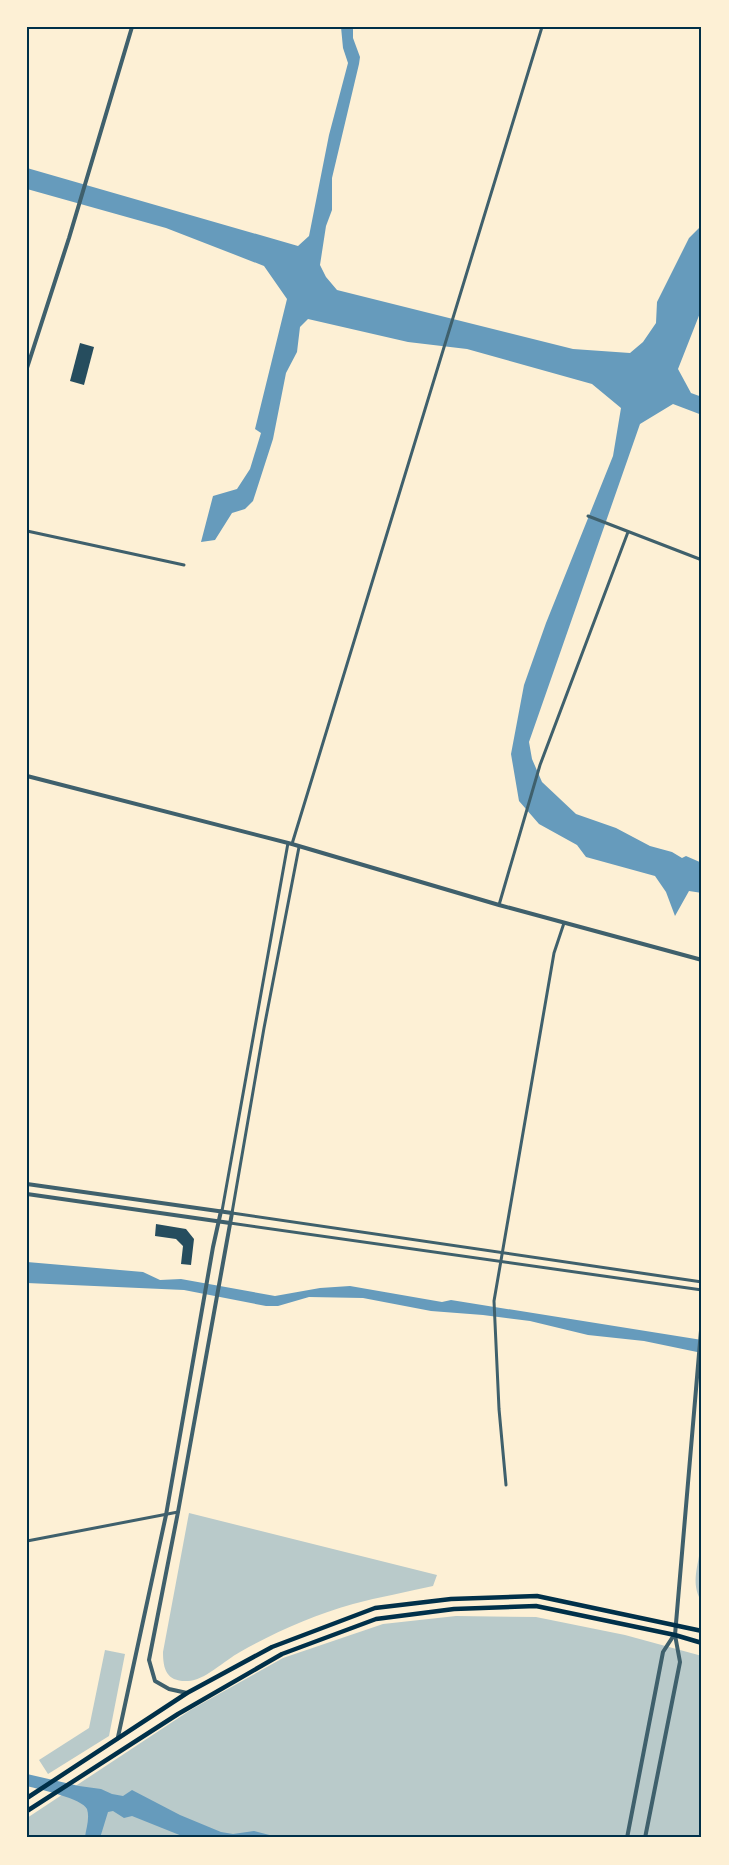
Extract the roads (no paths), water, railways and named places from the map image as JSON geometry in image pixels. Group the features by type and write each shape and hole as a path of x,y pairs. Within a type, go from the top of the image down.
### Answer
{"main road":[{"path":"27,1798 187,1693 272,1647 375,1608 451,1599 537,1596 702,1631"},
{"path":"27,1811 178,1714 282,1654 376,1619 454,1609 536,1606 675,1635 702,1643"}],"street":[{"path":"27,368 69,238 132,27"},
{"path":"118,1737 166,1515 208,1276 290,844 542,27"},
{"path":"588,516 702,560"},
{"path":"27,531 184,565"},
{"path":"499,905 540,765 628,532"},
{"path":"27,776 299,846 499,905 702,960"},
{"path":"187,1693 169,1689 155,1681 149,1660 299,846"},
{"path":"506,1485 494,1301 554,953 564,923"},
{"path":"27,1184 702,1282"},
{"path":"27,1194 702,1290"},
{"path":"645,1838 680,1662 675,1635 702,1319"},
{"path":"27,1541 178,1512"},
{"path":"627,1838 663,1652 675,1635"}],"water":[{"path":"341,27 353,27 353,38 360,57 332,178 332,210 326,226 320,265 337,290 573,349 630,353 643,342 656,323 657,302 689,238 702,225 702,308 678,369 691,393 702,397 702,415 673,404 640,424 529,742 532,759 542,782 576,814 616,828 650,846 702,863 702,893 689,891 675,916 666,892 655,876 586,857 577,845 539,824 519,801 511,754 524,685 546,623 613,456 621,408 592,384 467,349 408,342 308,319 300,327 297,352 286,373 273,439 253,501 245,509 232,513 215,540 201,542 213,496 237,489 250,469 261,433 255,429 287,299 264,266 166,228 27,189 27,168 298,246 309,236 329,135 348,63 343,48"},
{"path":"27,1262 143,1272 160,1280 181,1279 275,1296 320,1288 350,1286 442,1302 451,1300 702,1340 702,1353 644,1341 588,1335 530,1321 431,1311 363,1298 309,1297 278,1306 266,1306 184,1290 27,1283"},
{"path":"27,1774 101,1789 123,1796 132,1790 180,1815 221,1832 233,1834 254,1831 281,1838 187,1838 132,1816 124,1818 113,1811 108,1812 100,1838 86,1838 88,1816 84,1805 60,1795 27,1786"}]}
